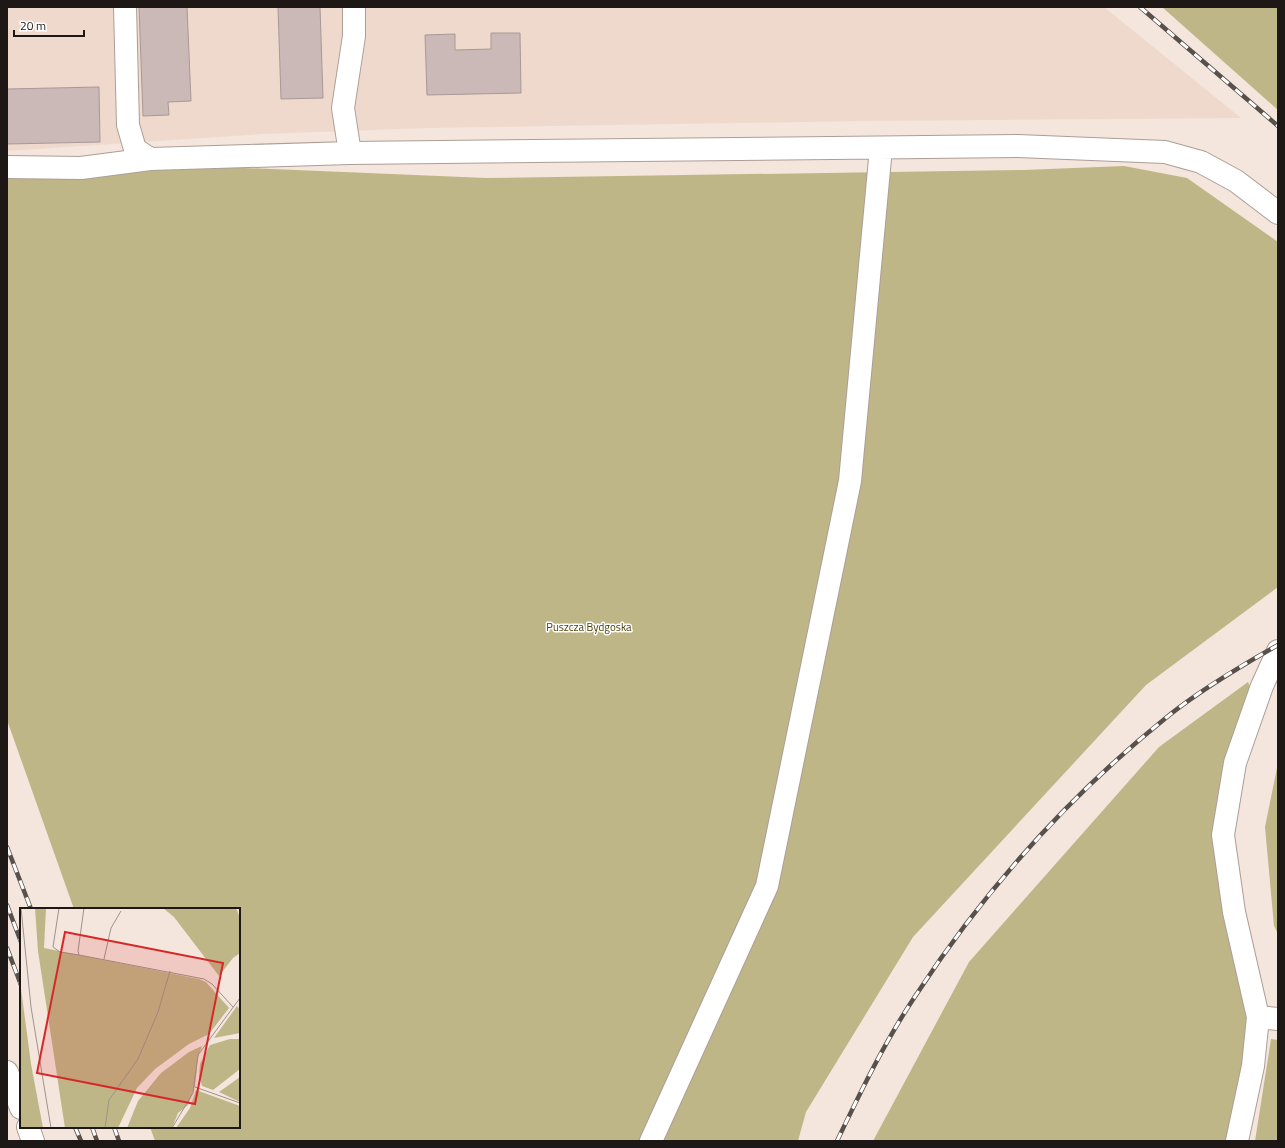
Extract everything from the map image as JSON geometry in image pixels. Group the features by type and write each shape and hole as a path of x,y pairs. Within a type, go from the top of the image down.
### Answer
{"lane":[{"path":"125,7 128,125 135,149 150,159"},
{"path":"350,153 343,108 354,36 354,7"},
{"path":"7,167 81,168 150,159 350,153 1018,146 1165,152 1202,162 1236,181 1278,213"},
{"path":"650,1141 767,886 850,481 881,148"},
{"path":"1238,1141 1252,1066 1268,1018 1234,912 1223,835 1235,763 1262,686 1278,651"},
{"path":"7,1072 20,1105"},
{"path":"28,1128 33,1141"}],"shaded area":[{"path":"7,7 1104,7 1241,118 864,121 428,128 263,134 7,151"}],"green space":[{"path":"1162,7 1278,7 1278,110"},
{"name":"Puszcza Bydgoska","path":"7,158 486,178 1024,170 1124,166 1187,178 1278,242 1278,587 1146,685 913,937 806,1112 798,1141 155,1141 150,1128 240,1128 240,908 74,908 7,720"},
{"path":"1248,682 1256,702 1223,835 1253,998 1234,1141 873,1141 969,962 1159,747"},
{"path":"1278,763 1278,934 1274,926 1265,827"},
{"path":"1271,1039 1278,1040 1278,1141 1255,1141"}],"building":[{"path":"139,7 187,7 191,101 168,102 169,115 143,116"},
{"path":"278,7 320,7 323,98 281,99"},
{"path":"491,33 520,33 521,93 427,95 425,35 455,34 455,50 491,49"},
{"path":"99,87 100,142 7,144 7,89"}],"railway":[{"path":"1140,7 1278,126"},
{"path":"837,1141 884,1048 916,995 942,956 970,919 1031,846 1096,779 1167,717 1207,688 1278,645"},
{"path":"7,847 31,908"},
{"path":"7,905 20,939"},
{"path":"7,948 20,982"},
{"path":"75,1128 81,1141"},
{"path":"92,1128 97,1141"},
{"path":"114,1128 119,1141"}]}
